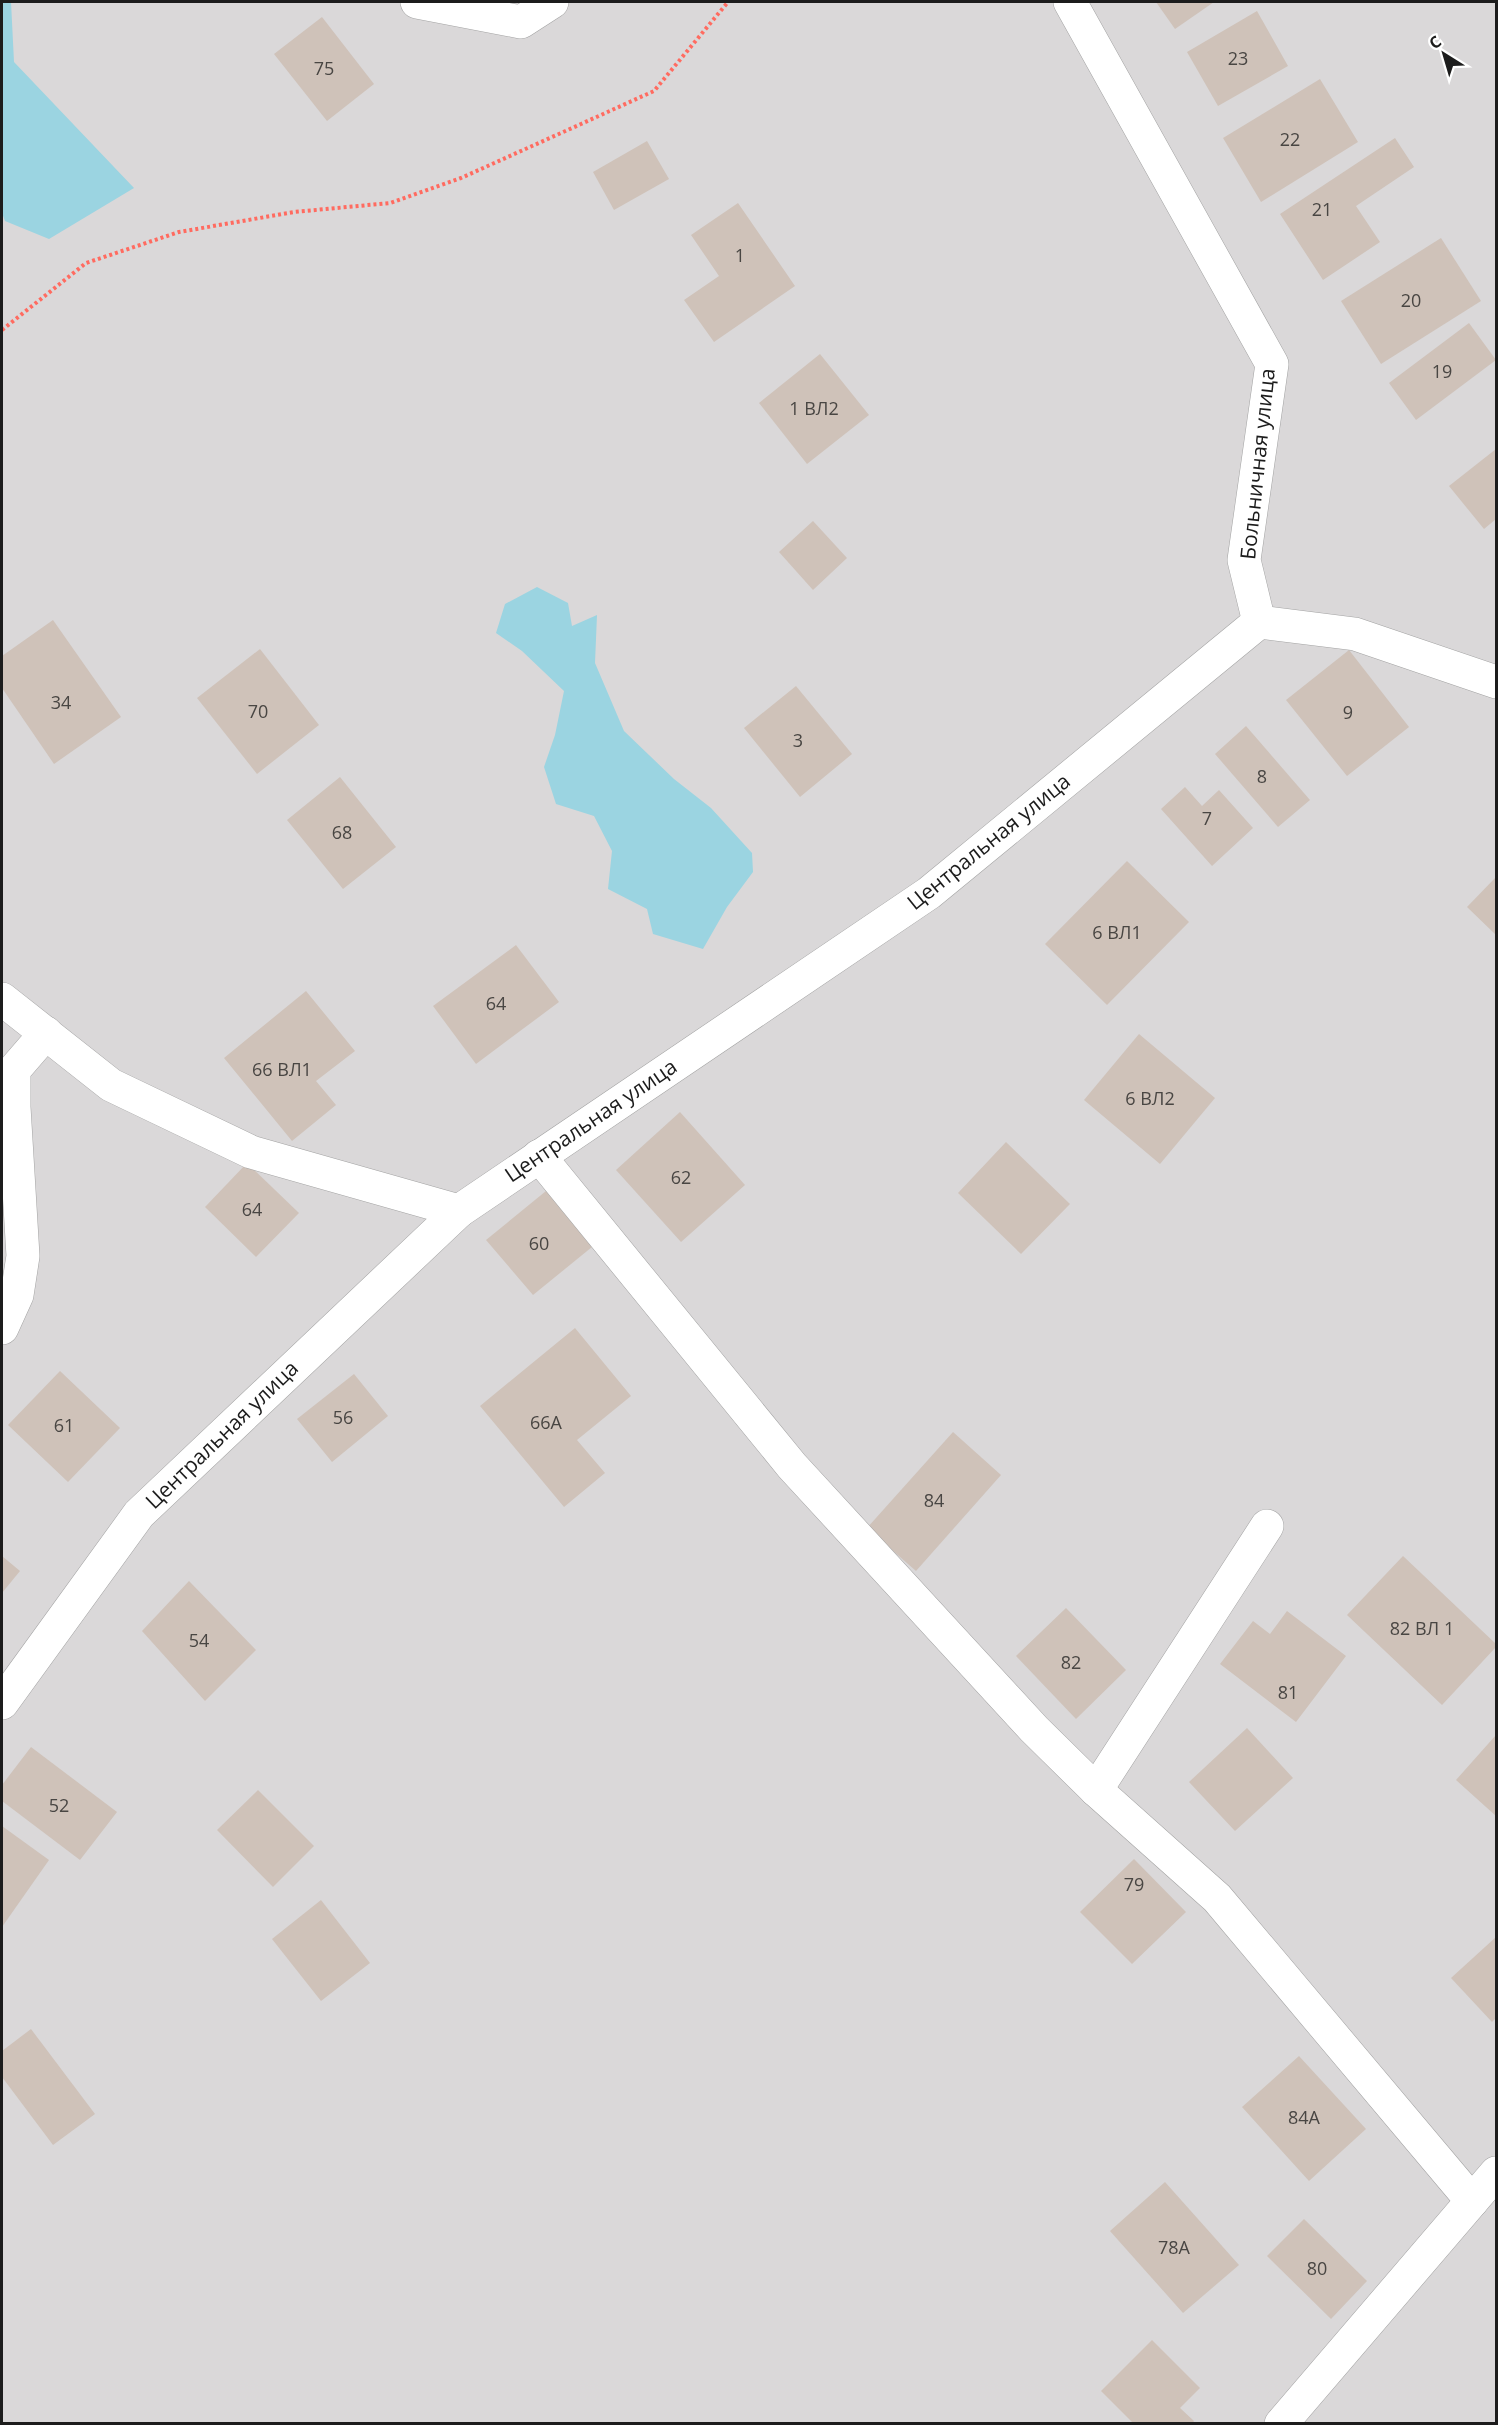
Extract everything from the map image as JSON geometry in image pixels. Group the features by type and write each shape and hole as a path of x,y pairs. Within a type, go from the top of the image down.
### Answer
{"street":[{"path":"417,2 520,21 552,2"},
{"name":"Больничная улица","path":"1070,2 1272,364 1245,560 1259,622"},
{"path":"1259,622 1355,634 1497,682"},
{"name":"Центральная улица","path":"2,1703 139,1514 459,1210 929,893 1259,622"},
{"path":"2,999 111,1085 251,1152 459,1210"},
{"path":"2,1328 17,1296 23,1256 14,1070 46,1033"},
{"path":"539,1156 792,1466 1034,1729 1096,1790 1217,1898 1472,2201"},
{"path":"1096,1790 1267,1526"},
{"path":"1281,2424 1497,2173"}],"path":[{"path":"2,330 86,264 179,232 294,213 390,203 461,178 581,124 654,91 728,2"}],"shaded area":[{"path":"2,2 1496,2 1496,2423 2,2423"}],"water":[{"path":"2,2 11,2 14,62 134,188 49,239 5,221 2,213"},
{"path":"537,587 568,603 572,626 597,615 595,663 624,731 674,779 711,808 752,853 753,872 727,907 703,949 653,934 647,909 608,889 612,851 594,816 556,804 544,767 555,735 564,691 522,651 496,633 505,604"}],"building":[{"path":"1156,2 1214,2 1175,29"},
{"path":"1257,11 1288,66 1218,106 1187,52"},
{"path":"322,17 374,84 327,121 274,54"},
{"path":"1320,79 1358,142 1261,202 1223,138"},
{"path":"1395,138 1414,167 1356,206 1380,242 1323,280 1280,214"},
{"path":"647,141 669,179 614,210 593,172"},
{"path":"738,203 795,286 714,342 684,300 719,276 691,235"},
{"path":"1441,238 1481,301 1381,364 1341,301"},
{"path":"1469,323 1496,360 1416,420 1389,383"},
{"path":"820,354 869,415 807,464 759,403"},
{"path":"1496,449 1496,519 1484,529 1449,486"},
{"path":"813,521 847,558 813,590 779,552"},
{"path":"53,620 121,717 54,764 2,688 2,656"},
{"path":"260,649 319,725 257,774 197,698"},
{"path":"1349,650 1409,727 1347,776 1286,700"},
{"path":"796,686 852,754 800,797 744,728"},
{"path":"1246,726 1310,800 1278,827 1215,754"},
{"path":"340,777 396,847 343,889 287,820"},
{"path":"1185,787 1202,806 1219,790 1253,828 1212,866 1161,809"},
{"path":"1127,861 1189,922 1107,1005 1045,944"},
{"path":"1496,877 1496,935 1467,907"},
{"path":"516,945 559,1002 476,1064 433,1006"},
{"path":"306,991 355,1051 316,1081 336,1105 292,1141 224,1058"},
{"path":"1139,1034 1215,1098 1160,1164 1084,1100"},
{"path":"680,1112 745,1185 681,1242 616,1170"},
{"path":"1006,1142 1070,1204 1021,1254 958,1193"},
{"path":"247,1163 299,1213 256,1257 205,1207"},
{"path":"546,1191 592,1247 533,1295 486,1240"},
{"path":"575,1328 631,1396 577,1440 605,1473 564,1507 480,1406"},
{"path":"60,1371 120,1428 68,1482 8,1425"},
{"path":"354,1374 388,1416 332,1462 297,1419"},
{"path":"953,1432 1001,1475 916,1571 867,1528"},
{"path":"2,1556 20,1571 2,1593"},
{"path":"1403,1556 1496,1644 1496,1647 1442,1705 1347,1615"},
{"path":"189,1581 256,1650 205,1701 142,1631"},
{"path":"1066,1608 1126,1670 1076,1719 1016,1656"},
{"path":"1287,1611 1346,1656 1296,1722 1220,1664 1253,1621 1270,1634"},
{"path":"1247,1728 1293,1778 1235,1831 1189,1782"},
{"path":"1496,1735 1496,1816 1456,1780"},
{"path":"31,1747 117,1812 80,1860 2,1801 2,1785"},
{"path":"258,1790 314,1846 273,1887 217,1830"},
{"path":"2,1826 49,1860 2,1927"},
{"path":"1134,1859 1186,1912 1132,1964 1080,1912"},
{"path":"321,1900 370,1963 321,2001 272,1939"},
{"path":"1496,1937 1496,2018 1492,2022 1451,1978"},
{"path":"31,2029 95,2114 53,2145 2,2077 2,2051"},
{"path":"1299,2056 1366,2129 1309,2181 1242,2107"},
{"path":"1165,2182 1239,2265 1183,2313 1110,2231"},
{"path":"1304,2219 1367,2281 1331,2319 1267,2256"},
{"path":"1152,2340 1200,2388 1180,2408 1194,2421 1192,2424 1134,2424 1101,2391"}]}
